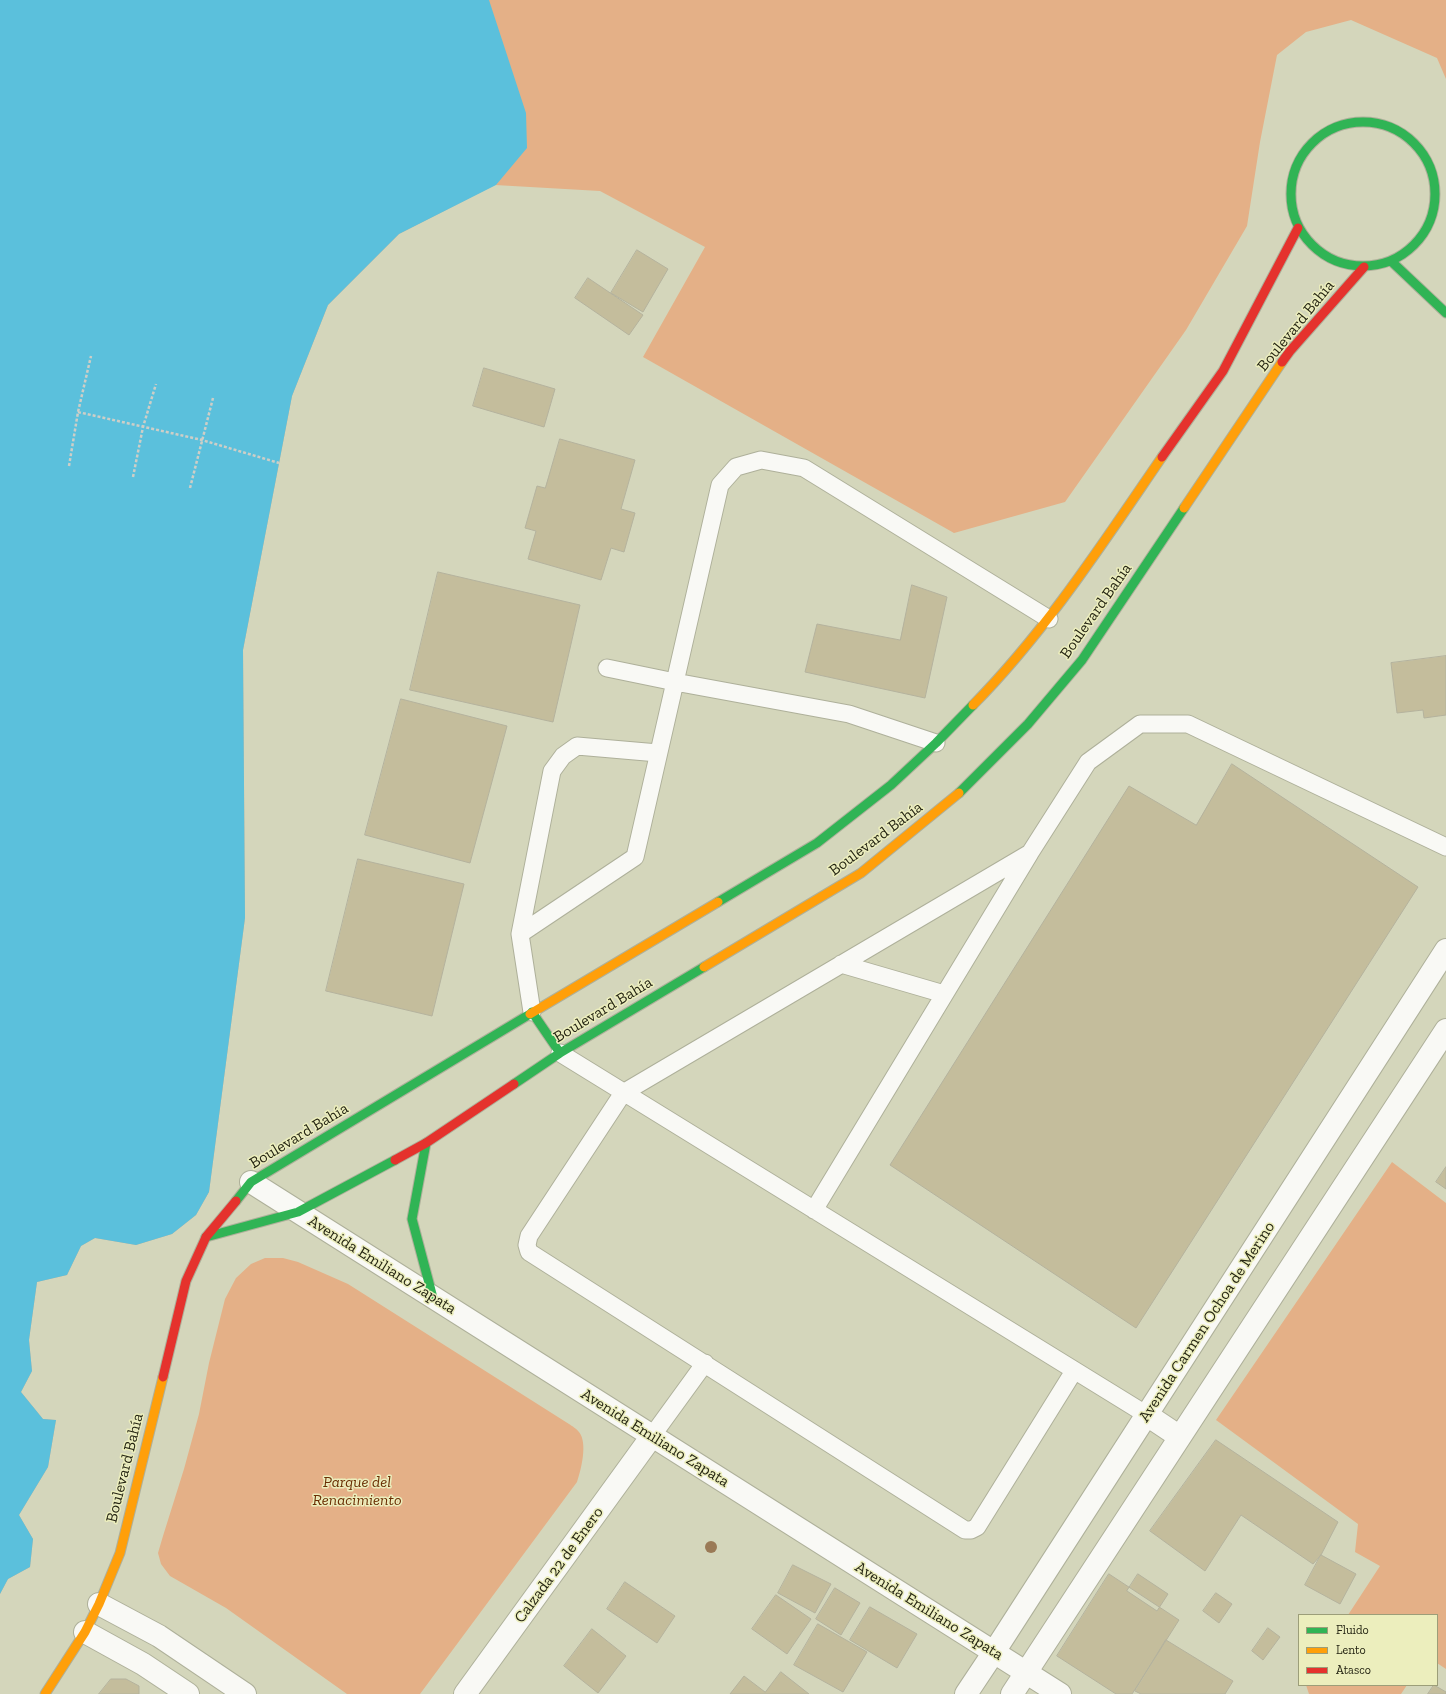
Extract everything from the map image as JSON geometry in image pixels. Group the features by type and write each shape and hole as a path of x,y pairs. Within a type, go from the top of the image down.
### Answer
{"main road":[{"path":"1356,122 1384,124 1409,138 1427,160 1435,187 1435,218 1410,250 1391,261 1364,267 1337,263 1315,249 1298,228 1290,201 1293,172 1307,148 1329,130 1356,122"},
{"name":"Boulevard Bahía","path":"45,1694 84,1632 99,1604 120,1553 186,1281 206,1237 251,1182 532,1012 817,843 891,785 936,743 1002,676 1048,618 1223,371 1298,228"},
{"path":"1391,261 1446,313"},
{"name":"Boulevard Bahía","path":"206,1237 298,1212 426,1143 560,1054 861,873 951,801 1028,724 1082,660 1290,351 1364,267"},
{"path":"532,1012 560,1054"},
{"path":"426,1143 412,1219 433,1298"}],"street":[{"name":"Avenida Carmen Ochoa de Merino","path":"966,1694 1147,1416 1446,950"},
{"path":"1012,1694 1446,1030"},
{"name":"Avenida Emiliano Zapata","path":"251,1182 1060,1694"},
{"path":"1147,1416 1180,1437"},
{"name":"Calzada 22 de Enero","path":"465,1694 652,1436"},
{"path":"99,1604 159,1636 245,1694"},
{"path":"84,1632 143,1664 188,1694"}],"lane":[{"path":"520,934 635,857 720,485 736,467 761,460 804,468 1048,618"},
{"path":"607,668 849,714 936,743"},
{"path":"814,1210 1030,853 1088,762 1140,724 1188,724 1446,847"},
{"path":"532,1012 520,934 552,771 563,756 577,746 658,753"},
{"path":"1030,853 623,1093 529,1236 527,1245 529,1252 705,1362 965,1530 971,1530 977,1527 1074,1371"},
{"path":"841,964 944,994"},
{"path":"560,1054 1147,1416"},
{"path":"652,1436 705,1362"}],"path":[{"path":"69,466 78,412 91,356"},
{"path":"133,477 143,427 156,384"},
{"path":"190,488 213,398"},
{"path":"78,412 202,440 279,463"}],"green space":[{"path":"0,0 1446,0 1446,79 1437,58 1351,20 1306,32 1277,55 1260,142 1247,226 1186,330 1065,502 954,533 643,357 705,247 600,191 495,185 399,234 328,305 292,396 243,650 245,918 209,1192 196,1215 172,1234 136,1245 95,1238 81,1246 67,1275 37,1282 29,1340 32,1371 21,1392 43,1419 56,1420 48,1467 19,1515 33,1539 30,1567 8,1579 0,1594"},
{"path":"1392,1162 1446,1203 1446,1669 1438,1664 1438,1614 1349,1614 1380,1566 1355,1552 1358,1524 1216,1420"},
{"name":"Parque del Renacimiento","path":"265,1258 283,1258 298,1262 348,1284 569,1424 578,1431 582,1437 583,1457 577,1482 420,1694 347,1694 226,1608 170,1576 161,1564 158,1553 199,1414 209,1363 225,1299 236,1278 251,1264"},
{"path":"1306,1686 1406,1686 1401,1694 1309,1694"}],"water":[{"path":"0,0 489,0 526,113 527,148 496,185 399,234 328,305 292,396 243,650 245,918 209,1192 196,1215 172,1234 136,1245 95,1238 81,1246 67,1275 37,1282 29,1340 32,1371 21,1392 43,1419 56,1420 48,1467 19,1515 33,1539 30,1567 8,1579 0,1594"}],"building":[{"path":"637,250 668,269 643,312 611,293"},
{"path":"588,278 643,315 629,335 575,298"},
{"path":"484,368 555,389 544,427 473,406"},
{"path":"560,439 635,460 621,509 635,513 624,552 611,548 601,580 528,559 536,531 525,528 537,486 545,488"},
{"path":"438,572 580,605 553,722 410,690"},
{"path":"912,585 947,597 925,698 805,672 817,624 900,640"},
{"path":"1446,656 1446,715 1424,718 1423,710 1397,713 1391,663"},
{"path":"401,699 507,726 470,863 365,835"},
{"path":"1232,764 1418,887 1136,1328 890,1165 1129,786 1196,825"},
{"path":"358,859 464,884 432,1016 326,991"},
{"path":"1446,1167 1446,1189 1436,1182"},
{"path":"1216,1440 1338,1522 1321,1555 1313,1564 1241,1515 1205,1571 1150,1531"},
{"path":"1321,1555 1356,1574 1340,1604 1305,1585"},
{"path":"793,1565 831,1584 815,1613 778,1593"},
{"path":"1109,1574 1179,1620 1132,1694 1116,1694 1057,1656"},
{"path":"1138,1574 1168,1594 1157,1611 1127,1591"},
{"path":"625,1582 675,1616 657,1643 607,1609"},
{"path":"835,1588 860,1603 841,1635 816,1619"},
{"path":"1216,1593 1232,1604 1219,1623 1203,1611"},
{"path":"776,1595 811,1619 787,1654 752,1629"},
{"path":"870,1607 917,1634 897,1668 850,1640"},
{"path":"818,1624 867,1652 843,1692 794,1665"},
{"path":"1268,1628 1280,1637 1263,1660 1252,1651"},
{"path":"592,1629 626,1656 598,1693 564,1666"},
{"path":"1166,1640 1233,1681 1225,1694 1141,1694 1135,1691"},
{"path":"781,1672 809,1694 730,1694 744,1676 765,1692"},
{"path":"111,1679 126,1679 139,1686 139,1694 99,1694"},
{"path":"1433,1686 1446,1692 1446,1694 1428,1694"}],"traffic: fast":[{"path":"1356,122 1370,122 1397,130 1409,138 1419,148 1430,166 1434,180 1435,194 1434,208 1430,222 1419,240 1409,250 1391,261 1370,266 1356,266 1329,258 1317,250 1307,240 1296,222 1291,201 1291,187 1299,160 1307,148 1317,138 1335,127 1356,122"},
{"path":"1391,261 1446,313"},
{"path":"959,793 1028,724 1082,660 1184,508"},
{"path":"718,902 817,843 891,785 936,743 973,705"},
{"path":"514,1084 560,1053 704,967"},
{"path":"532,1012 560,1053"},
{"path":"236,1201 251,1182 530,1014"},
{"path":"426,1143 412,1219 433,1298"},
{"path":"206,1237 298,1212 395,1160"}],"traffic: slow":[{"path":"1184,508 1282,362"},
{"path":"973,705 1000,677 1073,586 1162,457"},
{"path":"704,967 861,873 959,793"},
{"path":"530,1014 718,902"},
{"path":"45,1694 85,1632 99,1604 120,1553 163,1377"}],"traffic: jam":[{"path":"1162,457 1223,371 1298,228"},
{"path":"1282,362 1364,267"},
{"path":"395,1160 426,1143 514,1084"},
{"path":"163,1377 186,1281 206,1237 236,1201"}]}
